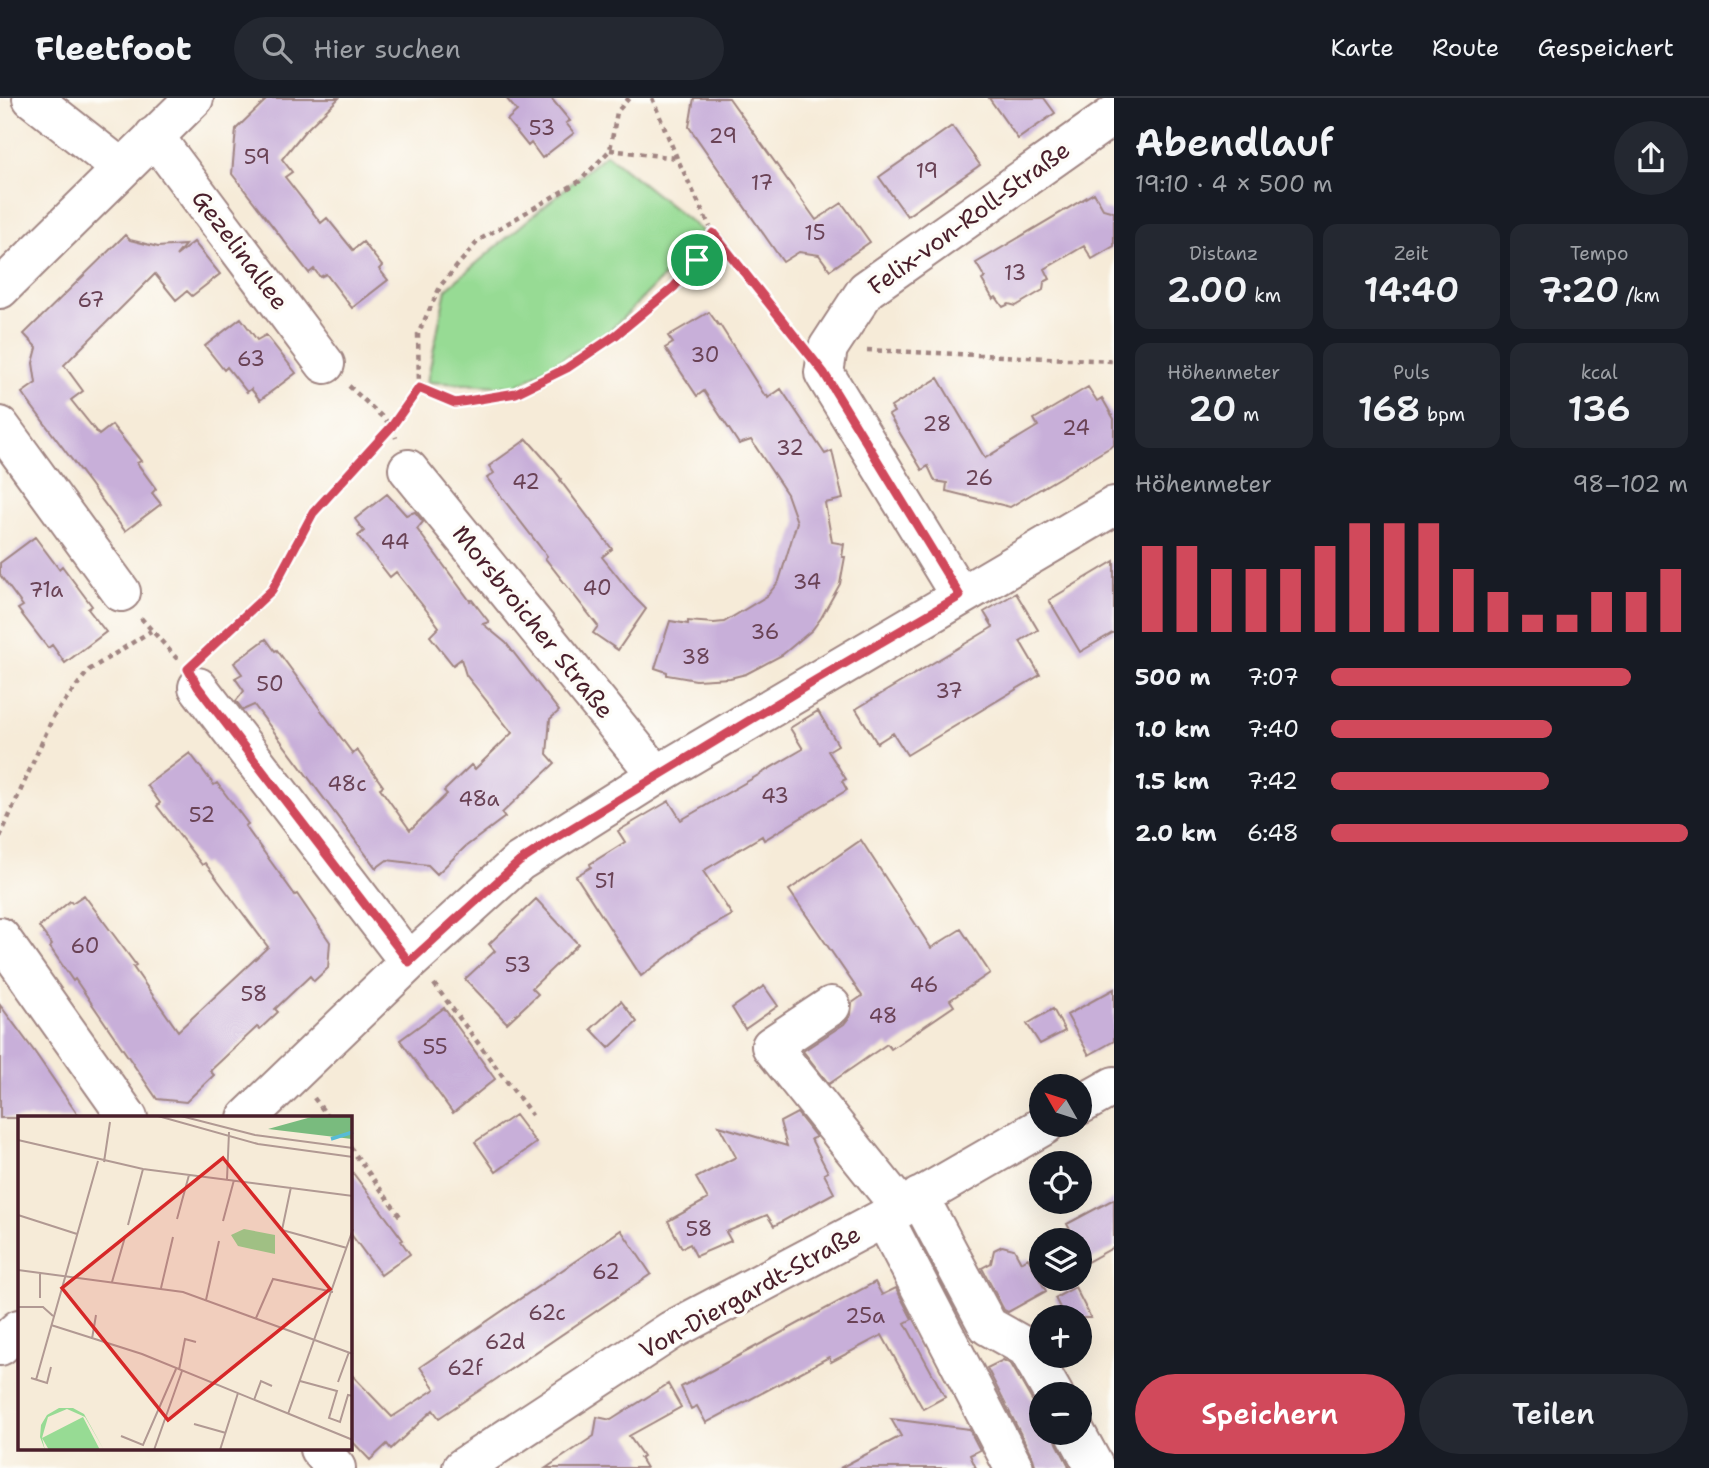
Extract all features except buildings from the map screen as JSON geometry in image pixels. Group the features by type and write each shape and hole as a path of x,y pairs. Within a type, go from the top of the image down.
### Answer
{"street":[{"path":"32,98 121,168"},
{"path":"0,289 194,98"},
{"name":"Felix-von-Roll-Straße","path":"826,360 866,290 1114,115"},
{"name":"Gezelinallee","path":"154,136 325,364"},
{"path":"826,360 960,596"},
{"path":"0,426 121,592"},
{"name":"Morsbroicher Straße","path":"408,470 657,775"},
{"path":"249,1116 409,962 519,862 657,775 1114,506"},
{"path":"193,678 409,962"},
{"path":"0,937 127,1116"},
{"path":"831,1006 771,1046 901,1208 988,1326 1027,1348 1047,1382"},
{"path":"1092,1098 1114,1086"},
{"name":"Von-Diergardt-Straße","path":"462,1468 672,1330 901,1208 1029,1134"},
{"path":"901,1208 1014,1468"},
{"path":"0,1346 18,1330"},
{"path":"1083,1445 1095,1468"},
{"path":"320,1450 336,1468"}],"path":[{"path":"121,592 193,678 272,590 313,513 392,426 419,388 418,334 441,285 479,240 580,181 610,150 617,112 629,98"},
{"path":"652,98 713,233 826,360 1114,361"},
{"path":"610,150 677,158"},
{"path":"419,388 455,403 516,393 567,368 616,335 674,287 697,260 713,233"},
{"path":"325,364 392,426 408,470"},
{"path":"0,837 54,715 89,670 152,631"},
{"path":"409,962 432,982 533,1115"},
{"path":"352,1150 402,1219"}],"green space":[{"path":"606,154 706,234 611,330 515,387 427,382 446,289"}],"route":[{"path":"713,233 824,373 960,596 549,842 519,862 409,962 198,687 188,669 272,590 313,513 392,426 419,388 455,403 516,393 567,368 616,335 674,287 697,260 713,233"}]}
